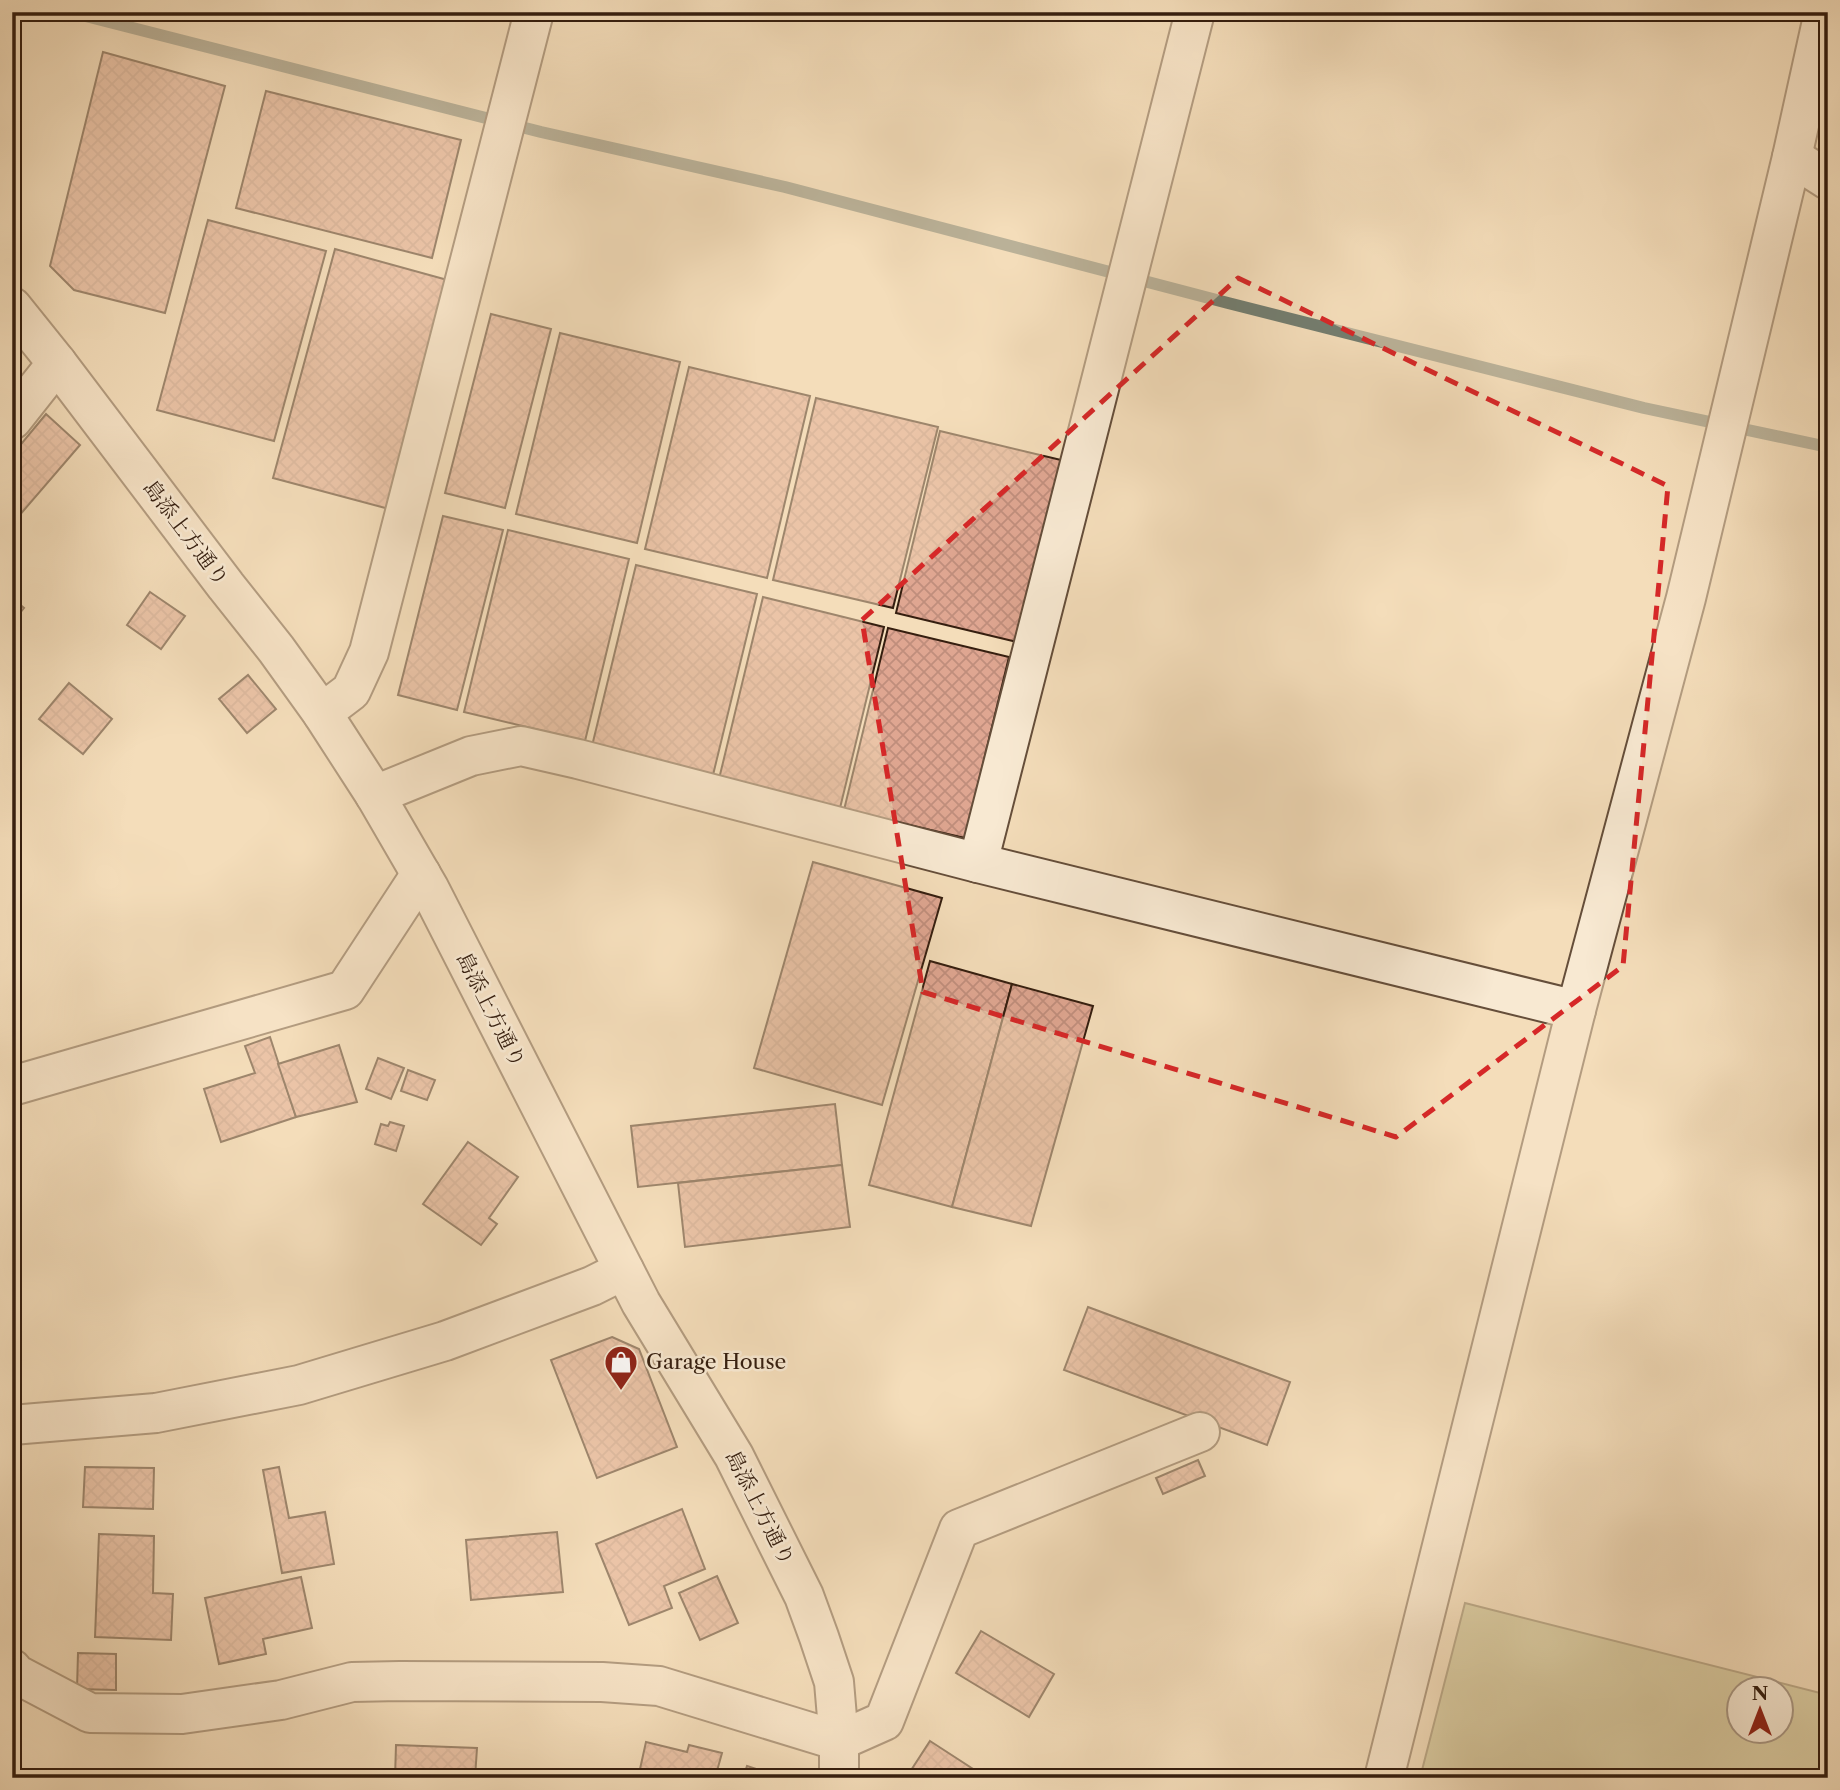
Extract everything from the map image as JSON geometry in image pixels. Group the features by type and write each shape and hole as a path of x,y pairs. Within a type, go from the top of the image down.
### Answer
{"street":[{"path":"323,713 351,691 369,652 534,12"},
{"path":"978,863 1195,12"},
{"path":"1384,1778 1576,1010 1686,598 1817,170 1824,12"},
{"name":"島添上方通り","path":"12,307 323,713 421,874 641,1303 734,1456 804,1595 834,1682 839,1759"},
{"path":"12,420 57,363"},
{"path":"375,795 471,756 522,746 978,863 1576,1010"},
{"path":"12,1086 345,990 421,874"},
{"path":"12,1425 156,1413 299,1385 445,1341 592,1286 624,1270"},
{"path":"12,1669 16,1674 90,1713 182,1714 281,1700 352,1682 602,1682 659,1686 839,1759 884,1721 959,1529 1200,1432"}],"highlighted area":[{"path":"1238,278 1668,486 1623,966 1396,1137 923,992 862,620"}],"shaded area":[{"path":"1465,1603 1745,1674 1724,1674 1724,1744 1794,1744 1794,1686 1828,1695 1828,1778 1420,1778"}],"building":[{"path":"103,52 225,86 165,313 74,290 50,266"},
{"path":"266,91 461,140 432,258 236,208"},
{"path":"208,220 326,251 274,441 157,410"},
{"path":"335,249 451,281 389,509 273,478"},
{"path":"491,314 551,329 505,508 445,493"},
{"path":"560,333 680,362 637,543 516,514"},
{"path":"689,367 810,396 767,578 645,549"},
{"path":"816,398 938,427 893,608 773,580"},
{"path":"46,414 80,445 12,524 12,455"},
{"path":"940,431 1061,460 1017,642 896,613"},
{"path":"443,516 503,530 457,710 398,695"},
{"path":"508,530 629,559 585,741 464,712"},
{"path":"636,565 757,594 713,775 592,746"},
{"path":"150,592 185,616 161,649 127,625"},
{"path":"763,597 884,627 840,808 719,779"},
{"path":"12,598 24,608 12,623"},
{"path":"888,628 1009,657 965,838 844,810"},
{"path":"248,675 276,709 247,733 219,699"},
{"path":"69,683 112,719 83,754 39,719"},
{"path":"813,862 942,898 882,1105 754,1068"},
{"path":"930,961 1012,984 952,1207 869,1185"},
{"path":"1012,984 1093,1006 1031,1226 952,1207"},
{"path":"270,1037 296,1117 221,1142 204,1089 255,1073 245,1046"},
{"path":"339,1045 357,1102 296,1117 278,1064"},
{"path":"378,1058 404,1068 391,1099 366,1089"},
{"path":"408,1070 435,1080 427,1100 401,1091"},
{"path":"835,1104 842,1165 638,1187 631,1126"},
{"path":"390,1122 404,1126 396,1151 375,1144 381,1124 388,1126"},
{"path":"468,1142 518,1177 489,1218 497,1224 481,1245 423,1204"},
{"path":"842,1165 850,1227 685,1247 678,1183"},
{"path":"1088,1307 1290,1382 1267,1445 1064,1370"},
{"path":"612,1337 639,1349 677,1447 597,1478 551,1360"},
{"path":"1198,1460 1205,1476 1163,1494 1156,1478"},
{"path":"85,1467 154,1468 153,1509 83,1507"},
{"path":"279,1467 289,1518 325,1512 334,1564 282,1573 263,1470"},
{"path":"682,1509 705,1569 664,1586 672,1608 629,1625 596,1544"},
{"path":"557,1532 563,1592 471,1600 466,1540"},
{"path":"99,1534 154,1536 153,1593 173,1594 171,1640 95,1637"},
{"path":"717,1576 738,1623 700,1640 679,1593"},
{"path":"301,1577 312,1628 263,1639 266,1654 219,1664 205,1598"},
{"path":"981,1631 1054,1674 1029,1717 956,1673"},
{"path":"78,1653 116,1654 116,1690 77,1689"},
{"path":"930,1741 987,1778 906,1778"},
{"path":"646,1742 687,1752 689,1745 722,1753 715,1778 638,1778"},
{"path":"396,1745 477,1748 475,1778 395,1778"},
{"path":"747,1766 780,1777 780,1778 743,1778"}],"waterway":[{"path":"70,12 541,132 785,187 1644,408 1828,447"}],"place":[{"name":"Garage House","path":"621,1392"}]}
